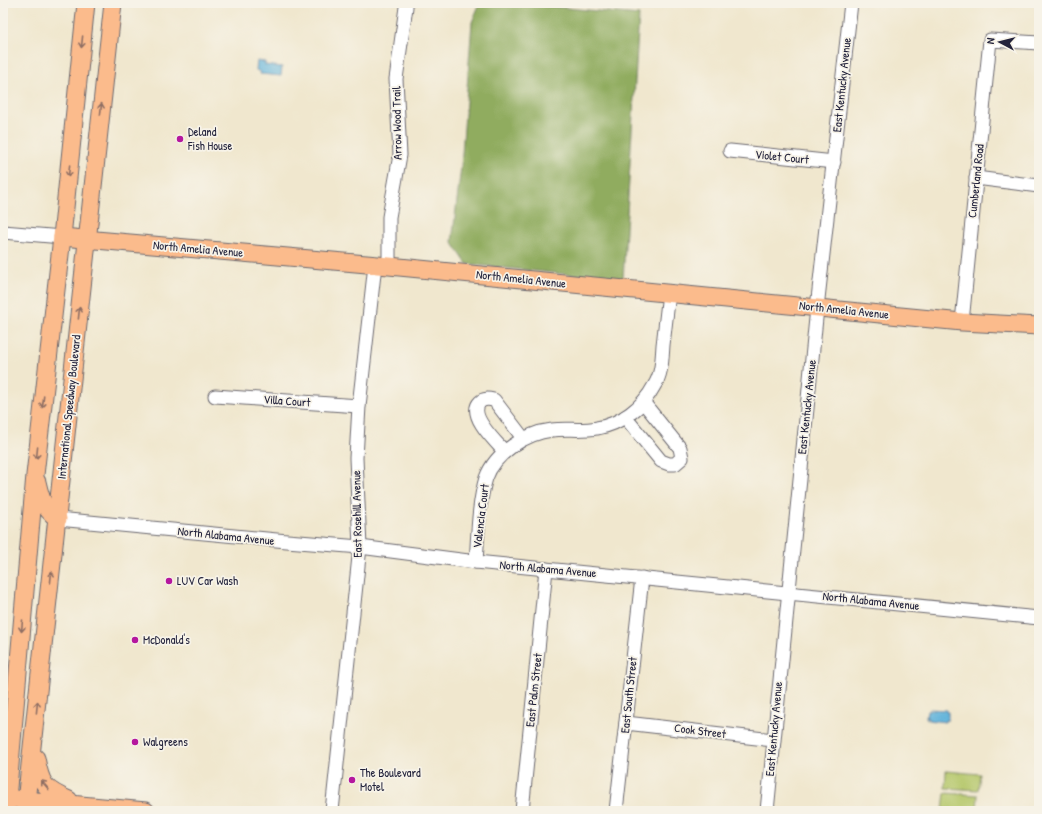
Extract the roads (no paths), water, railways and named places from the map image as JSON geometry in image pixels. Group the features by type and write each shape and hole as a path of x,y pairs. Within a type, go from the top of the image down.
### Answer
{"main road":[{"path":"86,3 62,237 34,474 13,731 5,802 26,805 78,804 146,811"},
{"name":"International Speedway Boulevard","path":"26,805 113,3"},
{"name":"North Amelia Avenue","path":"62,237 382,265 962,322 1039,326"},
{"path":"34,474 41,500 49,512 58,519"},
{"path":"3,752 13,731"},
{"path":"33,746 40,777 44,784 53,793 78,804"}],"street":[{"name":"Arrow Wood Trail","path":"382,265 400,155 396,79 406,3"},
{"name":"East Kentucky Avenue","path":"767,811 817,308 851,3"},
{"name":"Cumberland Road","path":"962,322 990,40 1039,43"},
{"name":"Violet Court","path":"730,151 834,162"},
{"path":"976,178 1039,186"},
{"name":"North Amelia Avenue","path":"3,232 62,237"},
{"name":"East Rosehill Avenue","path":"332,811 360,547 356,458 359,406 382,265"},
{"name":"Valencia Court","path":"476,562 482,493 486,476 496,462 514,443 523,438 536,433 551,430 597,428 625,417 643,402 655,385 660,372 669,294"},
{"name":"Villa Court","path":"215,396 359,406"},
{"path":"505,452 480,422 476,414 476,408 481,400 487,398 494,400 523,438"},
{"path":"625,417 660,460 668,464 674,464 682,458 680,448 643,402"},
{"name":"North Alabama Avenue","path":"58,519 287,542 360,547 476,562 1039,618"},
{"name":"East Palm Street","path":"522,811 546,569"},
{"name":"East South Street","path":"616,811 642,578"},
{"name":"Cook Street","path":"626,723 773,740"}],"water":[{"path":"257,61 265,62 265,65 282,67 281,76 260,74 260,72 256,70"},
{"path":"930,709 946,710 946,712 948,712 948,720 945,720 945,722 928,720 928,718 926,718 927,711"}],"place":[{"name":"Deland Fish House","path":"180,139"},
{"name":"LUV Car Wash","path":"169,581"},
{"name":"McDonald's","path":"135,640"},
{"name":"Walgreens","path":"135,742"},
{"name":"The Boulevard Motel","path":"352,780"}]}
